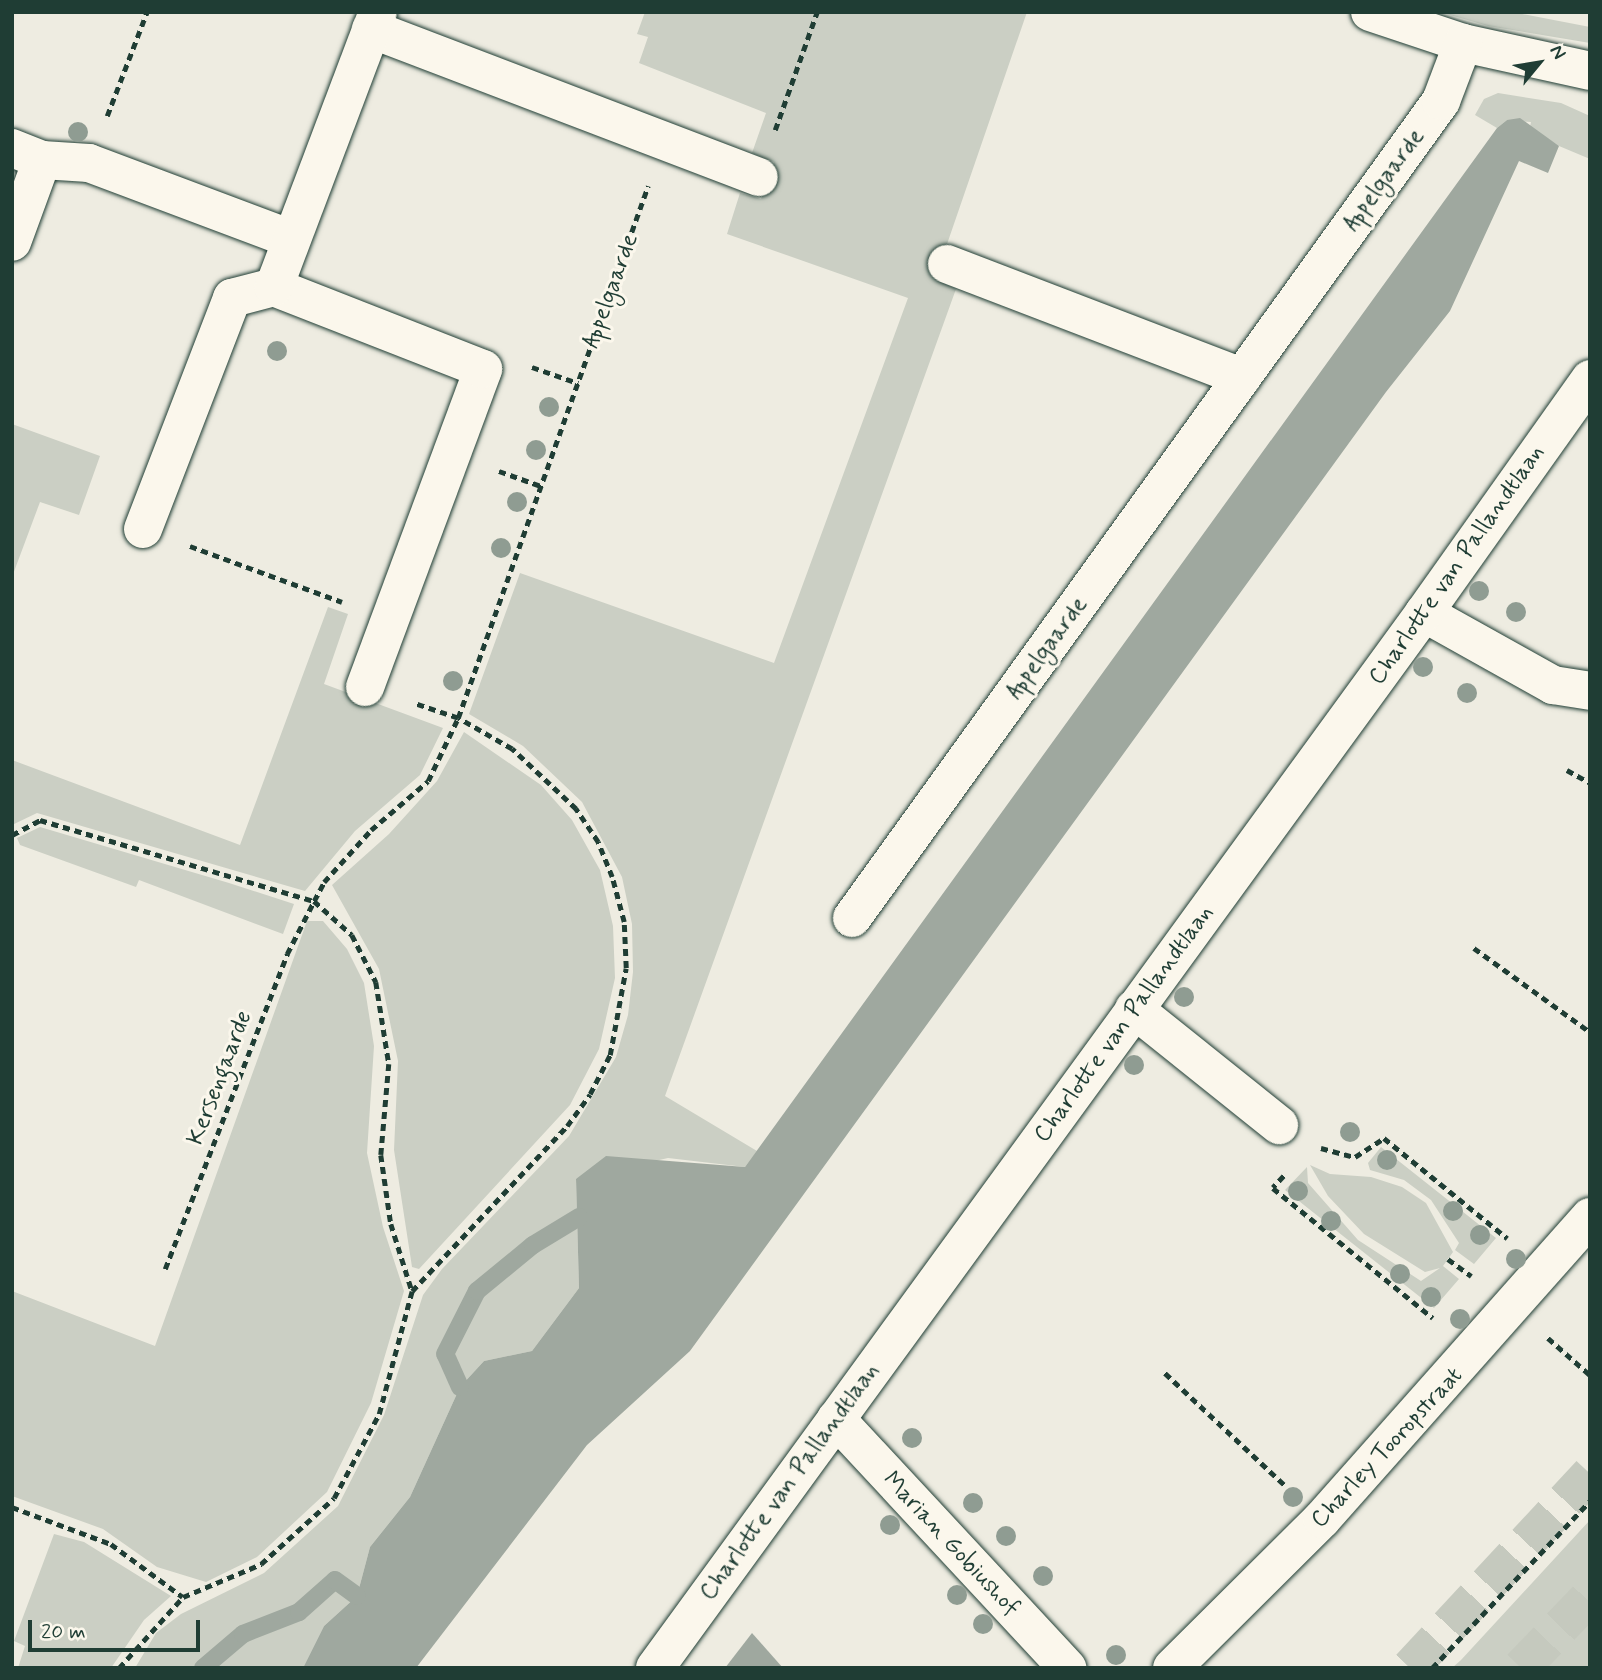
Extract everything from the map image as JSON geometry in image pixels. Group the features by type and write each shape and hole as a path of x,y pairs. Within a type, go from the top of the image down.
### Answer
{"street":[{"path":"1370,12 1463,43 1590,71"},
{"path":"274,286 289,238 374,20 759,177"},
{"name":"Appelgaarde","path":"852,918 1441,101 1463,43"},
{"path":"12,242 27,154 89,163 289,238"},
{"path":"947,264 1242,377"},
{"path":"143,529 232,298 274,286 483,369 365,687"},
{"name":"Charlotte van Pallandtlaan","path":"655,1668 1424,613 1590,379"},
{"path":"1424,613 1553,685 1590,691"},
{"path":"1134,1009 1279,1125"},
{"name":"Charley Tooropstraat","path":"1172,1668 1322,1519 1475,1352 1590,1217"},
{"name":"Marian Gobiushof","path":"836,1419 1067,1668"}],"path":[{"path":"89,163 147,12"},
{"path":"759,177 817,12"},
{"name":"Appelgaarde","path":"314,901 324,882 371,830 428,781 458,718 665,140"},
{"path":"143,529 389,620"},
{"path":"119,1668 183,1597 261,1564 334,1498 379,1414 412,1291 567,1126 590,1094 610,1055 626,968 624,922 598,842 547,777 512,749 458,718"},
{"path":"1567,770 1590,783"},
{"path":"12,835 40,820 314,901 352,934 376,982 389,1064 381,1155 391,1224 412,1291"},
{"name":"Kersengaarde","path":"165,1269 287,954 314,901"},
{"path":"1474,948 1590,1032"},
{"path":"1310,1145 1355,1157 1384,1138 1546,1270"},
{"path":"1288,1171 1273,1188 1475,1352"},
{"path":"1514,1308 1590,1375"},
{"path":"1165,1373 1322,1519"},
{"path":"1432,1668 1590,1501"},
{"path":"12,1507 111,1544 183,1597"}],"shaded area":[{"path":"645,12 1027,12 935,279 956,289 665,1096 757,1151 745,1167 668,1158 576,1179 579,1288 532,1351 484,1361 460,1387 410,1497 370,1547 357,1596 324,1626 303,1668 135,1668 156,1633 181,1614 264,1573 338,1506 384,1415 423,1295 442,1269 569,1136 616,1057 628,1015 633,972 632,924 622,877 582,802 523,746 469,714 520,573 774,663 908,298 727,234 740,193 761,199 774,162 752,153 766,113 639,63 648,37 637,34"},
{"path":"1440,12 1512,12 1590,27 1590,43 1488,26"},
{"path":"1498,93 1561,103 1590,116 1590,159 1559,146 1530,127 1531,122 1507,120 1497,128 1475,115 1484,99"},
{"path":"1520,118 1559,146 1548,173 1519,161 1450,311 1386,392 690,1351 587,1445 416,1668 303,1668 324,1626 357,1596 370,1547 410,1497 460,1387 484,1361 532,1351 579,1288 576,1179 606,1156 745,1167 1497,128 1507,120"},
{"path":"12,424 100,456 79,515 40,502 12,577"},
{"path":"328,607 348,614 324,684 443,728 420,775 355,831 305,891 37,813 12,825 12,760 240,845"},
{"path":"464,732 541,785 572,820 600,870 613,926 615,978 599,1049 570,1105 419,1269 412,1267 394,1150 398,1061 379,969 332,885 389,834 437,781"},
{"path":"40,827 294,904 283,934 139,880 136,887 20,845 17,838"},
{"path":"307,921 323,921 347,949 364,983 374,1046 367,1153 383,1227 404,1291 371,1403 327,1492 257,1557 206,1582 157,1567 103,1529 12,1496 12,1291 155,1346"},
{"path":"1381,1147 1496,1238 1474,1264 1455,1250 1459,1243 1431,1200 1404,1180 1370,1170 1368,1163"},
{"path":"1310,1165 1330,1174 1371,1177 1402,1187 1426,1203 1453,1252 1443,1266 1459,1279 1434,1308 1285,1190 1307,1167 1308,1183 1358,1240 1421,1281 1440,1268 1425,1272 1364,1234 1328,1196"},
{"path":"1590,1520 1590,1668 1452,1668 1461,1660"},
{"path":"54,1534 84,1542 171,1596 144,1620 111,1668 18,1668 25,1646 14,1641"},
{"path":"752,1633 783,1668 725,1668"}],"waterway":[{"path":"460,1387 445,1354 477,1291 533,1245 579,1217"},
{"path":"203,1668 243,1634 299,1612 335,1580 357,1596"}],"tunnel":[{"path":"1410,1668 1590,1474"},
{"path":"1521,1668 1590,1596"}]}
